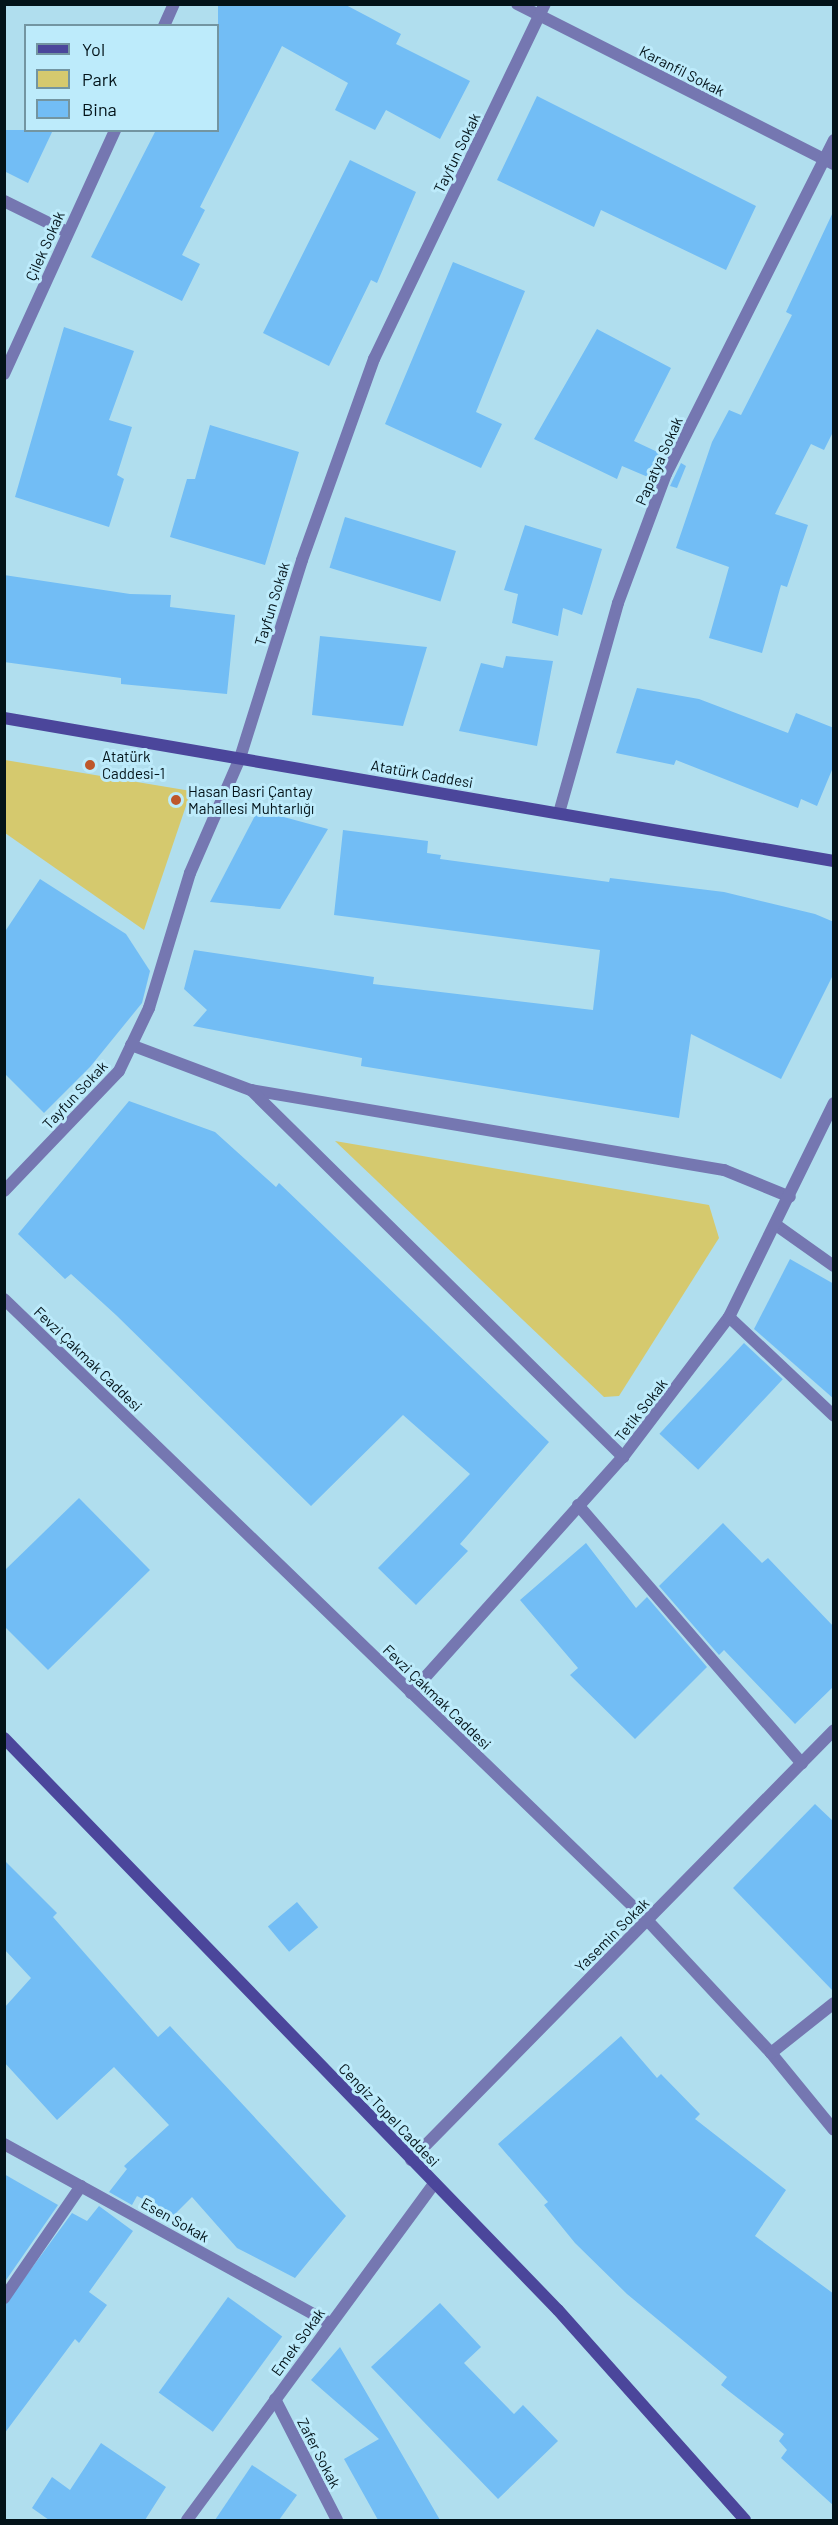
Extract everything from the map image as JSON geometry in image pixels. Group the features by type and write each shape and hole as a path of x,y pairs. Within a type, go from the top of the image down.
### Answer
{"main road":[{"name":"Atatürk Caddesi","path":"4,718 834,861"},
{"name":"Cengiz Topel Caddesi","path":"4,1738 558,2310 745,2520"}],"street":[{"path":"165,24 174,4"},
{"name":"Karanfil Sokak","path":"517,4 828,162"},
{"name":"Tayfun Sokak","path":"4,1191 119,1071 150,1008 190,873 240,758 302,561 374,359 545,4"},
{"name":"Çilek Sokak","path":"4,374 114,132"},
{"name":"Papatya Sokak","path":"559,813 618,603 666,474 828,162 834,140"},
{"path":"4,201 67,232"},
{"path":"131,1046 251,1090 724,1170 790,1197"},
{"path":"251,1090 623,1456"},
{"name":"Tetik Sokak","path":"411,1694 623,1456 729,1317 790,1197 834,1103"},
{"path":"776,1225 834,1266"},
{"name":"Fevzi Çakmak Caddesi","path":"4,1299 648,1921 771,2053 834,2130"},
{"path":"729,1317 834,1416"},
{"path":"578,1505 802,1764"},
{"name":"Yasemin Sokak","path":"411,2160 834,1730"},
{"path":"771,2053 834,2003"},
{"name":"Esen Sokak","path":"4,2144 330,2323"},
{"name":"Emek Sokak","path":"187,2520 435,2183"},
{"path":"4,2298 81,2186"},
{"name":"Zafer Sokak","path":"274,2399 337,2520"}],"green space":[{"path":"5,760 191,791 144,930 5,833"},
{"path":"335,1141 709,1205 719,1238 619,1396 604,1397"}],"building":[{"path":"218,4 344,4 401,34 396,44 470,81 440,139 386,110 375,130 335,110 348,83 282,46 200,207 205,210 182,255 200,264 182,301 91,257 155,132 219,132"},
{"path":"537,96 756,206 726,270 601,210 594,227 497,180"},
{"path":"4,130 52,132 28,183 4,171"},
{"path":"350,160 416,192 377,283 371,280 329,366 263,333"},
{"path":"834,210 834,430 824,450 811,444 775,514 808,525 787,587 781,585 762,653 709,638 729,567 676,548 712,442 729,410 741,415 792,315 786,312"},
{"path":"453,262 525,291 476,412 502,424 481,468 385,424"},
{"path":"64,327 134,351 109,420 132,427 117,475 124,479 109,527 15,497"},
{"path":"597,329 671,368 634,441 666,456 655,480 622,466 617,479 534,439"},
{"path":"210,425 299,452 265,565 170,537 187,479 195,479"},
{"path":"681,463 686,466 677,488 670,486"},
{"path":"345,517 456,551 440,602 330,568"},
{"path":"525,525 602,549 582,615 563,608 558,636 512,623 518,594 504,590"},
{"path":"4,575 130,594 171,595 170,607 235,615 227,694 121,684 121,678 4,662"},
{"path":"320,636 427,647 403,726 312,715"},
{"path":"506,656 553,661 537,746 459,731 481,663 503,668"},
{"path":"637,688 699,699 788,733 796,713 834,728 834,765 817,806 801,799 798,808 676,760 674,765 616,753"},
{"path":"258,810 328,829 280,909 210,902"},
{"path":"343,830 428,841 427,853 441,855 440,859 609,882 610,878 724,892 815,914 834,922 834,973 781,1079 691,1034 679,1118 361,1066 362,1058 193,1026 207,1010 184,989 194,950 374,977 373,984 593,1010 600,950 334,915"},
{"path":"40,879 126,934 150,971 142,1003 90,1067 44,1113 4,1073 4,933"},
{"path":"129,1101 215,1132 276,1187 279,1183 549,1442 460,1544 468,1551 416,1605 378,1568 470,1474 403,1415 311,1506 116,1315 71,1274 65,1279 18,1234"},
{"path":"790,1259 834,1284 834,1399 754,1329"},
{"path":"744,1343 783,1379 698,1470 659,1434"},
{"path":"79,1498 150,1570 48,1670 4,1626 4,1571"},
{"path":"723,1523 762,1563 768,1558 834,1627 834,1686 795,1724 724,1650 719,1655 659,1586"},
{"path":"586,1543 636,1608 647,1597 707,1667 635,1739 570,1675 578,1668 520,1600"},
{"path":"815,1804 834,1822 834,1992 733,1888"},
{"path":"4,1860 57,1913 53,1917 158,2037 170,2026 346,2216 295,2278 237,2248 192,2197 174,2215 137,2196 132,2205 109,2192 127,2169 124,2166 169,2125 114,2067 57,2120 4,2062 4,2008 31,1978 4,1949"},
{"path":"297,1902 318,1927 289,1952 268,1926"},
{"path":"621,2036 657,2078 661,2074 700,2114 695,2119 786,2190 755,2236 834,2294 834,2506 781,2458 787,2450 779,2441 784,2434 721,2385 727,2377 627,2294 575,2243 544,2205 548,2202 498,2144"},
{"path":"4,2174 58,2205 4,2283"},
{"path":"99,2206 133,2231 89,2292 107,2305 79,2343 75,2339 4,2434 4,2306 72,2213 87,2221"},
{"path":"228,2297 282,2336 213,2432 159,2392"},
{"path":"440,2303 481,2347 464,2363 514,2414 523,2405 558,2441 498,2499 371,2367"},
{"path":"340,2347 440,2520 378,2520 344,2459 379,2439 311,2380"},
{"path":"101,2443 166,2487 145,2520 49,2520 32,2508 52,2477 70,2490"},
{"path":"252,2465 297,2495 279,2520 215,2520"}],"place":[{"name":"Atatürk Caddesi-1","path":"90,765"},
{"name":"Hasan Basri Çantay Mahallesi Muhtarlığı","path":"176,800"}]}
